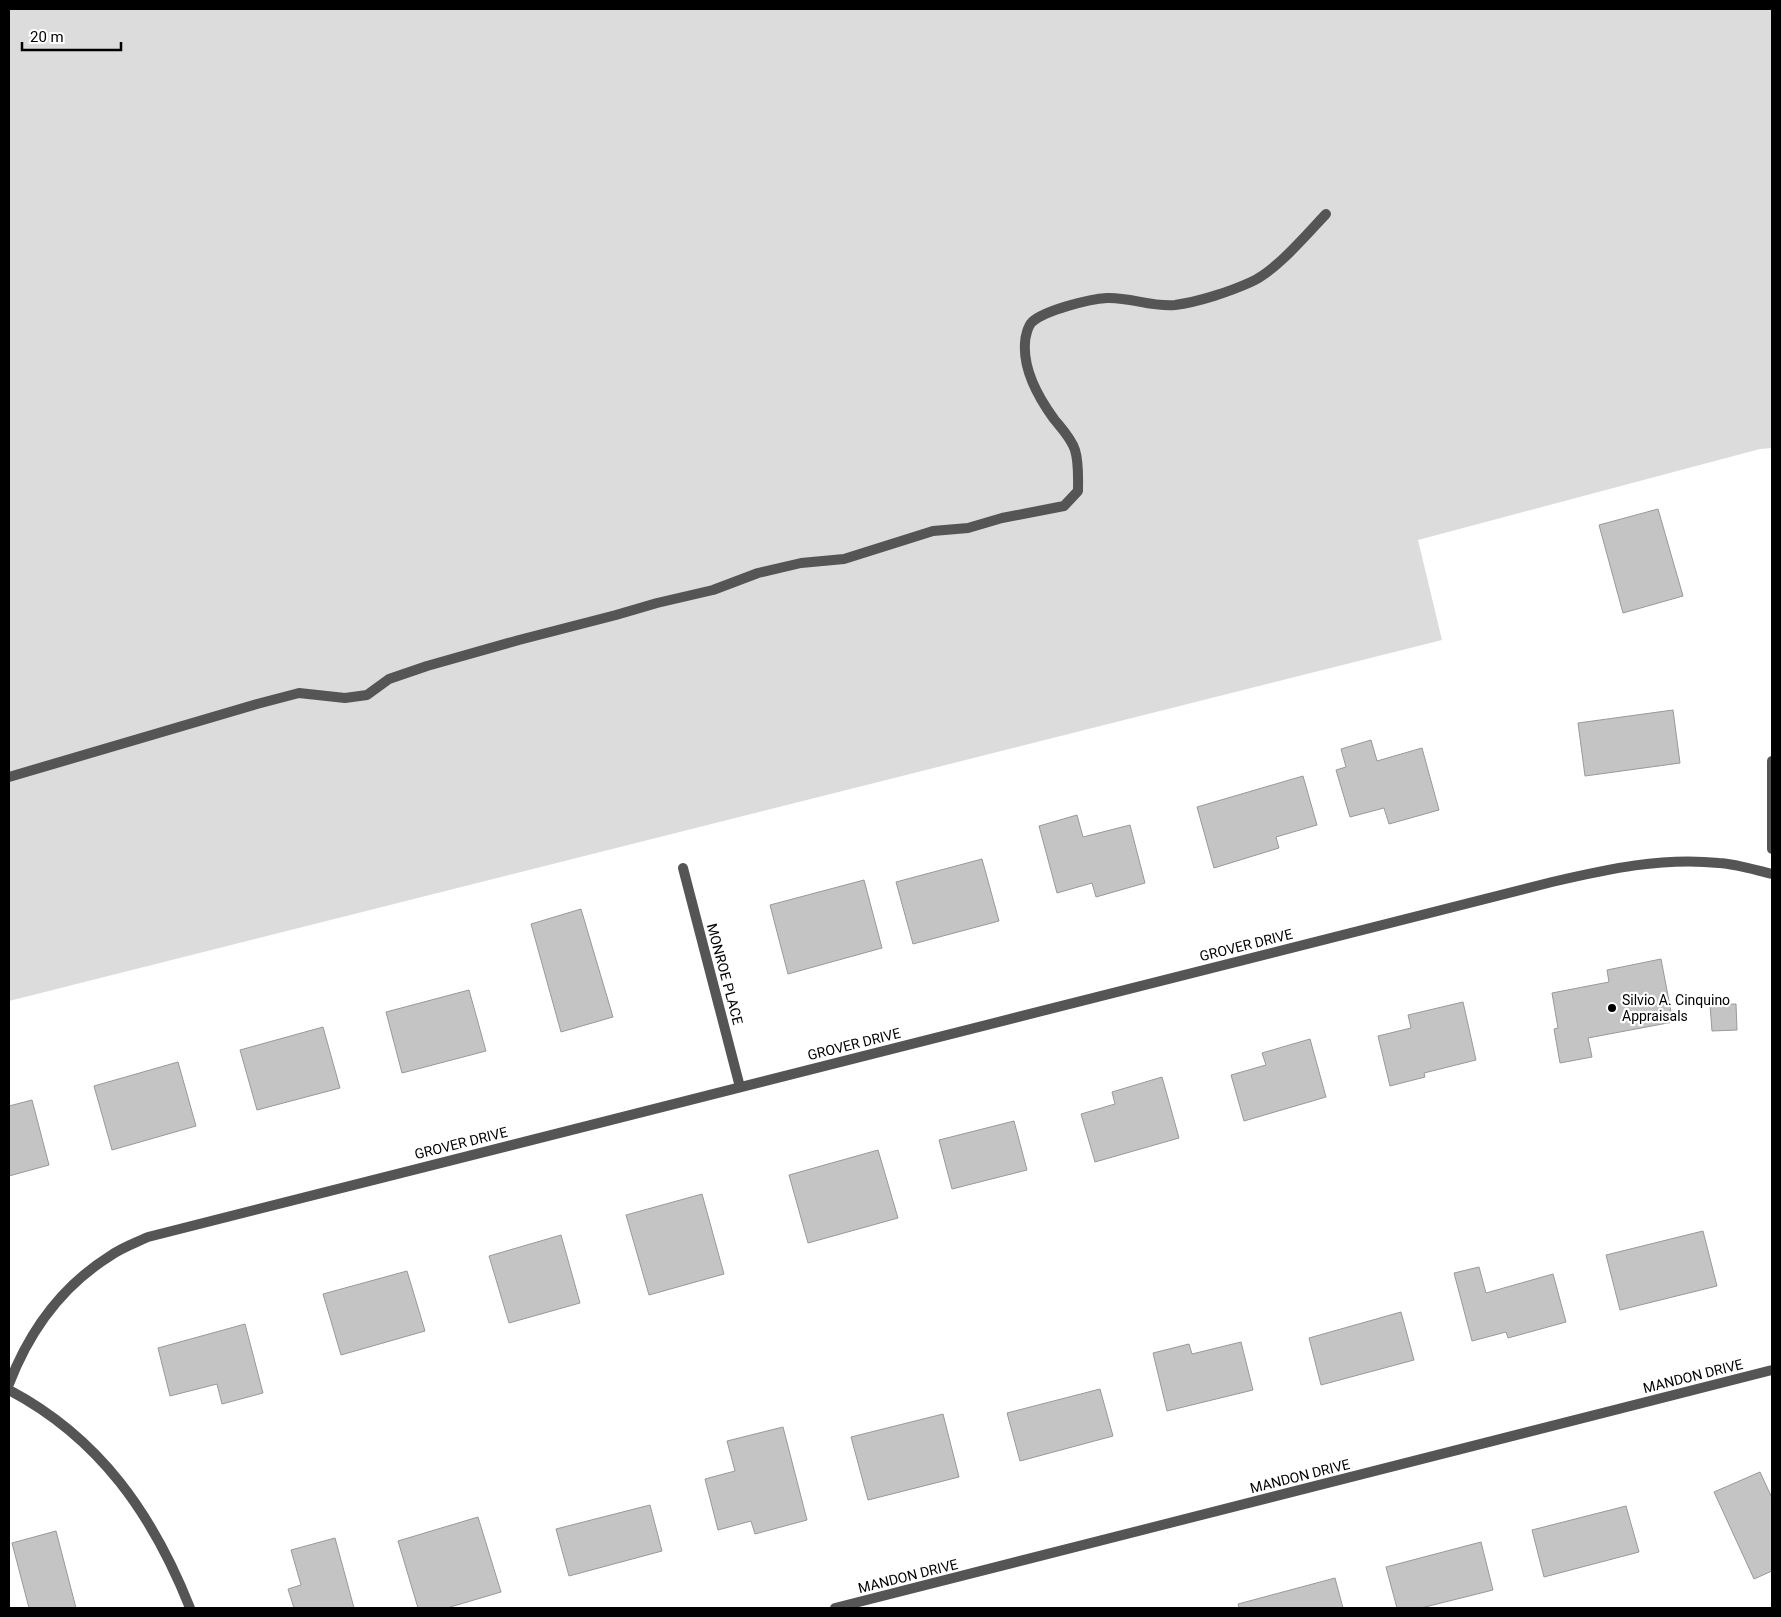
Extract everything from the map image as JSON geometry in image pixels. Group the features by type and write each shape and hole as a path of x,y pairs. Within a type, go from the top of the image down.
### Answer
{"street":[{"path":"9,777 299,693 345,698 367,694 389,679 427,666 519,640 616,616 657,603 713,590 758,573 801,563 844,559 933,531 968,528 1002,518 1064,506 1078,491 1078,468 1075,450 1067,434 1053,417 1031,380 1025,360 1025,340 1031,323 1045,313 1106,298 1131,299 1152,305 1175,305 1224,292 1252,282 1266,273 1326,214"},
{"path":"1772,762 1772,849"},
{"name":"GROVER DRIVE","path":"9,1384 19,1356 45,1316 76,1282 110,1255 148,1237 1621,866 1671,860 1721,863 1772,874"},
{"name":"MONROE PLACE","path":"683,868 740,1087"},
{"name":"MANDON DRIVE","path":"835,1608 1772,1370"},
{"path":"9,1390 36,1405 77,1436 115,1474 148,1519 175,1570 190,1608"}],"shaded area":[{"path":"9,9 1772,9 1772,448 1760,449 1418,540 1442,640 9,1001"}],"building":[{"path":"1658,509 1683,596 1623,613 1599,525"},
{"path":"1673,710 1680,763 1585,776 1578,723"},
{"path":"1371,740 1377,761 1422,748 1439,810 1389,824 1384,808 1350,817 1336,770 1346,767 1341,749"},
{"path":"1303,776 1317,825 1276,837 1279,848 1214,868 1197,807"},
{"path":"1077,815 1083,837 1130,825 1145,883 1096,897 1092,883 1057,893 1039,826"},
{"path":"982,859 999,921 913,944 896,882"},
{"path":"864,880 882,948 788,974 770,905"},
{"path":"581,909 613,1017 561,1032 531,924"},
{"name":"Silvio A. Cinquino Appraisals","path":"1661,959 1673,1022 1588,1038 1592,1057 1560,1063 1554,1029 1558,1028 1552,993 1609,982 1607,970"},
{"path":"469,990 486,1051 402,1073 386,1012"},
{"path":"1463,1002 1476,1060 1424,1073 1425,1077 1390,1086 1378,1036 1411,1028 1408,1015"},
{"path":"1736,1004 1737,1030 1712,1031 1710,1005"},
{"path":"323,1027 340,1088 257,1110 240,1050"},
{"path":"1310,1039 1326,1097 1244,1121 1231,1075 1266,1065 1262,1053"},
{"path":"178,1062 196,1126 112,1150 94,1086"},
{"path":"1162,1077 1179,1138 1095,1162 1081,1114 1115,1104 1112,1092"},
{"path":"32,1100 49,1165 9,1176 9,1106"},
{"path":"1014,1121 1027,1170 952,1189 939,1140"},
{"path":"878,1150 898,1218 808,1243 789,1175"},
{"path":"702,1194 724,1274 649,1295 626,1215"},
{"path":"1703,1231 1717,1286 1620,1310 1606,1255"},
{"path":"561,1235 580,1303 509,1323 489,1256"},
{"path":"1479,1267 1486,1293 1553,1274 1566,1322 1508,1338 1506,1332 1472,1341 1454,1273"},
{"path":"407,1271 425,1331 341,1355 323,1294"},
{"path":"1401,1312 1414,1360 1321,1385 1309,1338"},
{"path":"245,1324 263,1393 222,1404 217,1384 170,1396 158,1348"},
{"path":"1241,1342 1253,1390 1167,1411 1153,1353 1189,1344 1192,1354"},
{"path":"1100,1389 1113,1436 1020,1461 1007,1413"},
{"path":"943,1414 959,1477 868,1500 851,1437"},
{"path":"783,1427 807,1520 755,1534 751,1521 718,1530 705,1479 735,1471 727,1441"},
{"path":"1760,1472 1772,1498 1772,1571 1754,1579 1714,1492"},
{"path":"650,1505 662,1551 569,1576 556,1529"},
{"path":"1626,1506 1639,1552 1544,1577 1532,1530"},
{"path":"478,1517 501,1592 447,1608 418,1608 398,1541"},
{"path":"56,1531 76,1608 29,1608 12,1543"},
{"path":"335,1538 354,1608 294,1608 288,1589 301,1585 291,1550"},
{"path":"1481,1542 1493,1590 1421,1608 1397,1608 1386,1567"},
{"path":"1335,1578 1343,1608 1239,1608 1238,1604"}],"place":[{"name":"Silvio A. Cinquino Appraisals","path":"1612,1008"}]}
